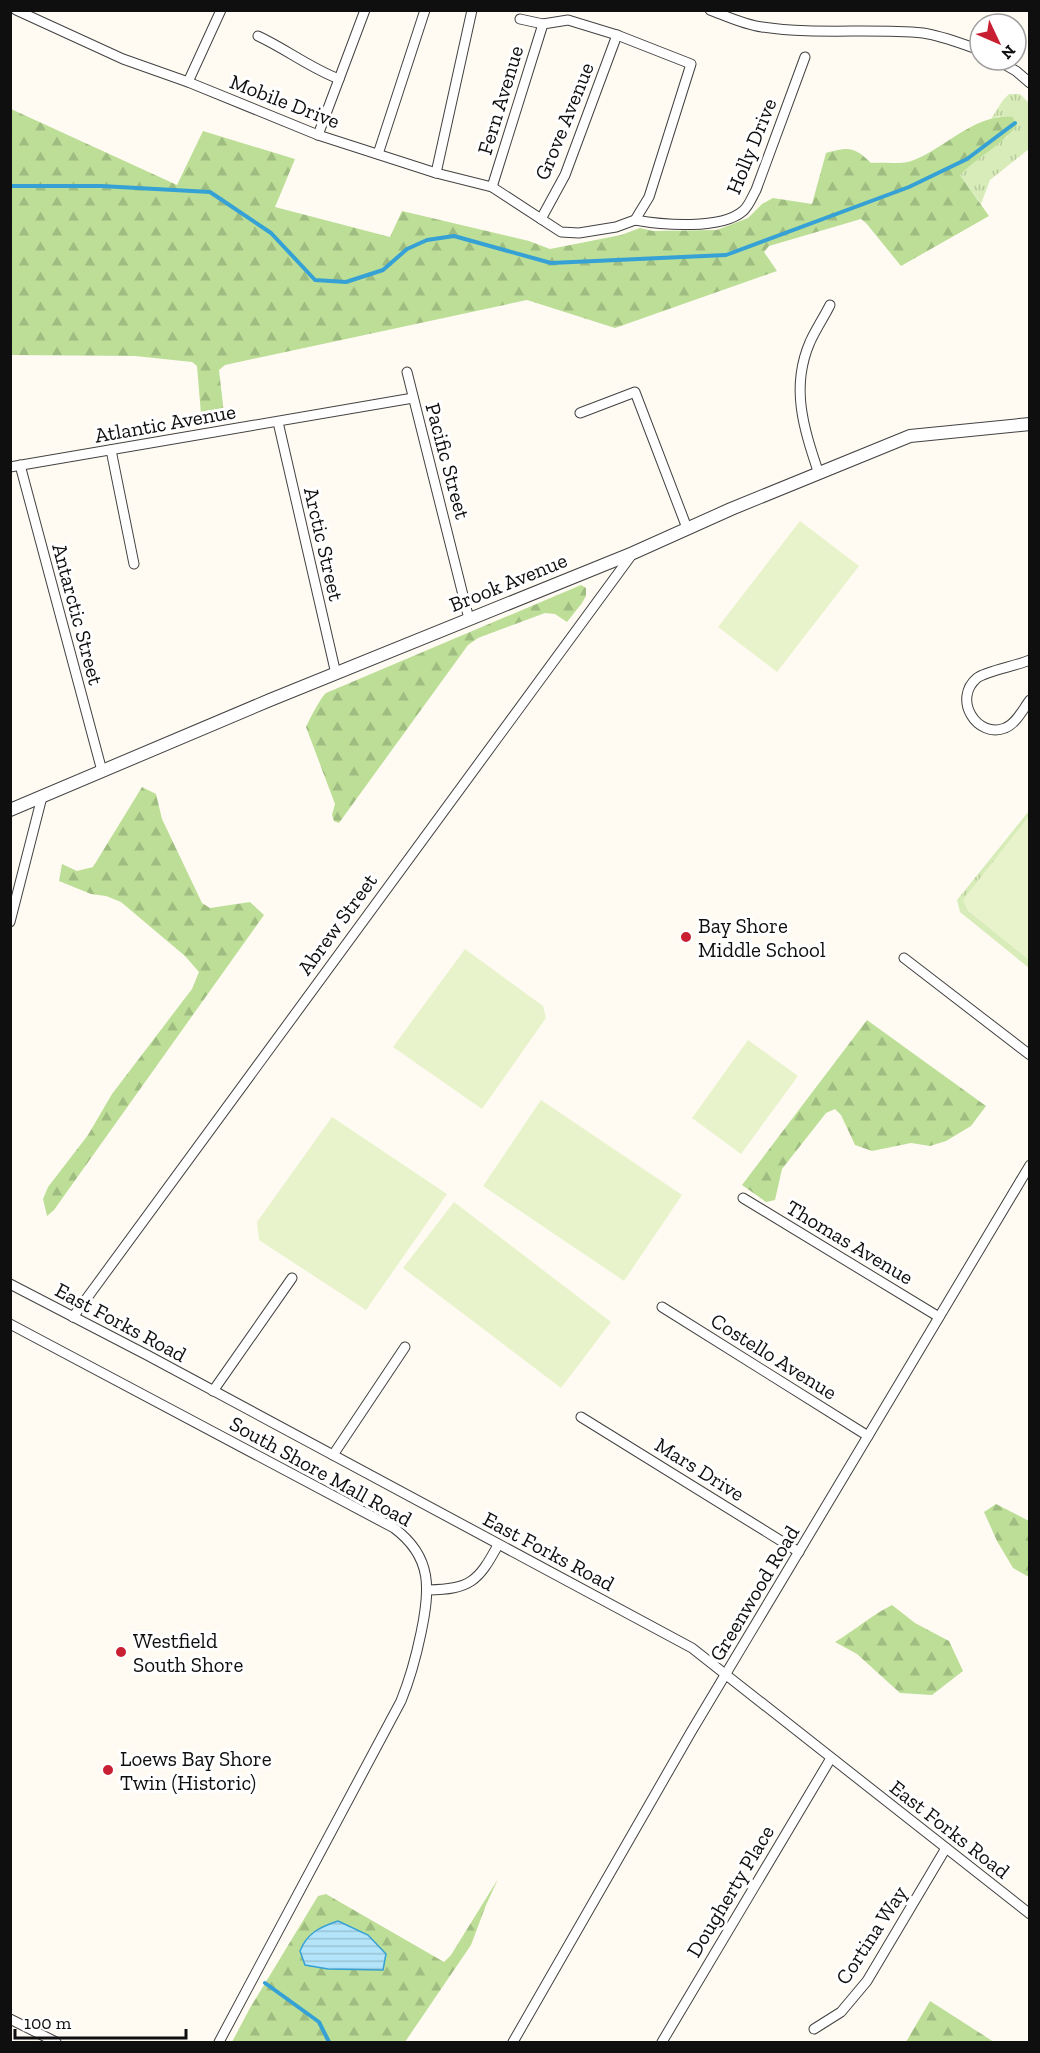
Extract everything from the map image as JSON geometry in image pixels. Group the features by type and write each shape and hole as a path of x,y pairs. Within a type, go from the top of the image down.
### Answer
{"street":[{"name":"Mobile Drive","path":"16,10 123,59 188,82 318,135 436,173 492,187 541,219"},
{"path":"188,82 221,10"},
{"path":"378,154 425,10"},
{"path":"436,173 472,10"},
{"path":"710,10 760,27 829,32 887,31 925,34 968,46"},
{"path":"318,135 361,11"},
{"path":"520,19 543,24 568,20 617,35 691,64 649,197 635,220"},
{"name":"Fern Avenue","path":"492,187 543,24"},
{"name":"Grove Avenue","path":"541,219 565,175 617,35"},
{"path":"258,36 281,47 318,71 339,79"},
{"name":"Holly Drive","path":"541,219 561,232 579,233 616,227 635,220 651,223 695,224 729,219 745,210 756,190 805,57"},
{"path":"1017,72 1029,83"},
{"path":"819,474 801,417 799,390 809,344 830,305"},
{"path":"407,372 413,398"},
{"path":"580,413 634,392 687,528"},
{"name":"Pacific Street","path":"326,413 413,398 470,619"},
{"name":"Atlantic Avenue","path":"15,466 326,413"},
{"name":"Arctic Street","path":"278,422 336,674"},
{"name":"Brook Avenue","path":"10,810 910,436 1029,424"},
{"path":"111,450 134,564"},
{"name":"Antarctic Street","path":"15,466 102,771"},
{"name":"Abrew Street","path":"73,1317 633,553"},
{"path":"1029,660 979,676 970,685 966,705 971,717 981,724 991,729 1004,728 1014,721 1029,700"},
{"path":"10,922 42,797"},
{"path":"904,958 1029,1055"},
{"name":"Greenwood Road","path":"518,2041 725,1676 939,1317 1025,1181 1029,1165"},
{"name":"Thomas Avenue","path":"743,1198 939,1317"},
{"path":"213,1391 292,1278"},
{"name":"East Forks Road","path":"10,1284 692,1648 1029,1914"},
{"name":"Costello Avenue","path":"662,1307 868,1436"},
{"name":"South Shore Mall Road","path":"10,1324 394,1528 417,1552 426,1572 427,1608 416,1656 401,1701 219,2043"},
{"path":"333,1455 405,1347"},
{"name":"Mars Drive","path":"581,1417 799,1552"},
{"path":"428,1590 458,1588 468,1584 481,1572 498,1545"},
{"name":"Dougherty Place","path":"662,2043 831,1758"},
{"name":"Cortina Way","path":"814,2030 841,2012 867,1981 946,1848"},
{"path":"10,2019 56,2043"}],"green space":[{"path":"1009,94 1020,94 1029,103 1029,149 990,180 981,204 960,175 972,162 1008,136 1000,116 991,119"},
{"path":"11,109 177,185 203,131 295,159 275,207 390,237 402,211 529,241 550,249 621,235 640,228 653,231 717,230 748,218 762,204 773,198 812,204 826,153 850,149 860,153 871,163 904,162 926,154 986,120 1013,117 1016,126 1003,140 960,175 989,216 901,266 861,219 769,246 764,252 777,271 615,328 527,300 225,365 219,370 225,422 202,426 197,366 192,362 135,356 11,355"},
{"path":"800,521 859,566 777,672 718,627"},
{"path":"581,585 586,588 586,596 567,622 555,614 545,613 478,638 468,645 339,823 334,821 332,815 335,804 306,727 326,693"},
{"path":"142,787 156,794 162,819 202,903 210,908 250,902 264,915 54,1210 47,1216 43,1199 48,1187 88,1135 112,1094 192,989 199,972 185,956 121,902 106,896 91,894 59,881 62,864 77,871 93,867"},
{"path":"1029,811 1029,968 960,912 957,900"},
{"path":"1029,816 1030,960 968,911 963,900"},
{"path":"465,949 543,1006 546,1018 482,1109 393,1047"},
{"path":"867,1020 986,1106 971,1126 946,1141 930,1146 911,1143 872,1151 855,1145 841,1115 835,1109 826,1113 782,1169 775,1200 766,1202 742,1185"},
{"path":"748,1040 798,1076 741,1154 692,1118"},
{"path":"541,1100 682,1195 624,1281 483,1186"},
{"path":"332,1117 447,1194 366,1310 259,1240 257,1222"},
{"path":"454,1202 611,1322 561,1388 403,1268"},
{"path":"996,1504 1029,1521 1029,1577 1013,1568 997,1541 984,1512"},
{"path":"892,1605 915,1623 949,1641 963,1671 932,1695 900,1693 857,1654 835,1642"},
{"path":"498,1879 471,1945 405,2042 232,2042 318,1896 326,1894 444,1962 451,1955"},
{"path":"930,2001 994,2042 906,2042"}],"water":[{"path":"338,1921 368,1935 386,1954 383,1970 328,1969 305,1965 300,1951 306,1940 320,1928"}],"waterway":[{"path":"10,186 101,186 210,192 271,233 315,280 346,282 383,270 407,249 427,240 454,236 551,263 726,255 909,187 967,159 1015,123"},
{"path":"265,1983 319,2022 329,2042"}],"place":[{"name":"Bay Shore Middle School","path":"686,937"},
{"name":"Westfield South Shore","path":"121,1652"},
{"name":"Loews Bay Shore Twin (Historic)","path":"108,1770"}]}
